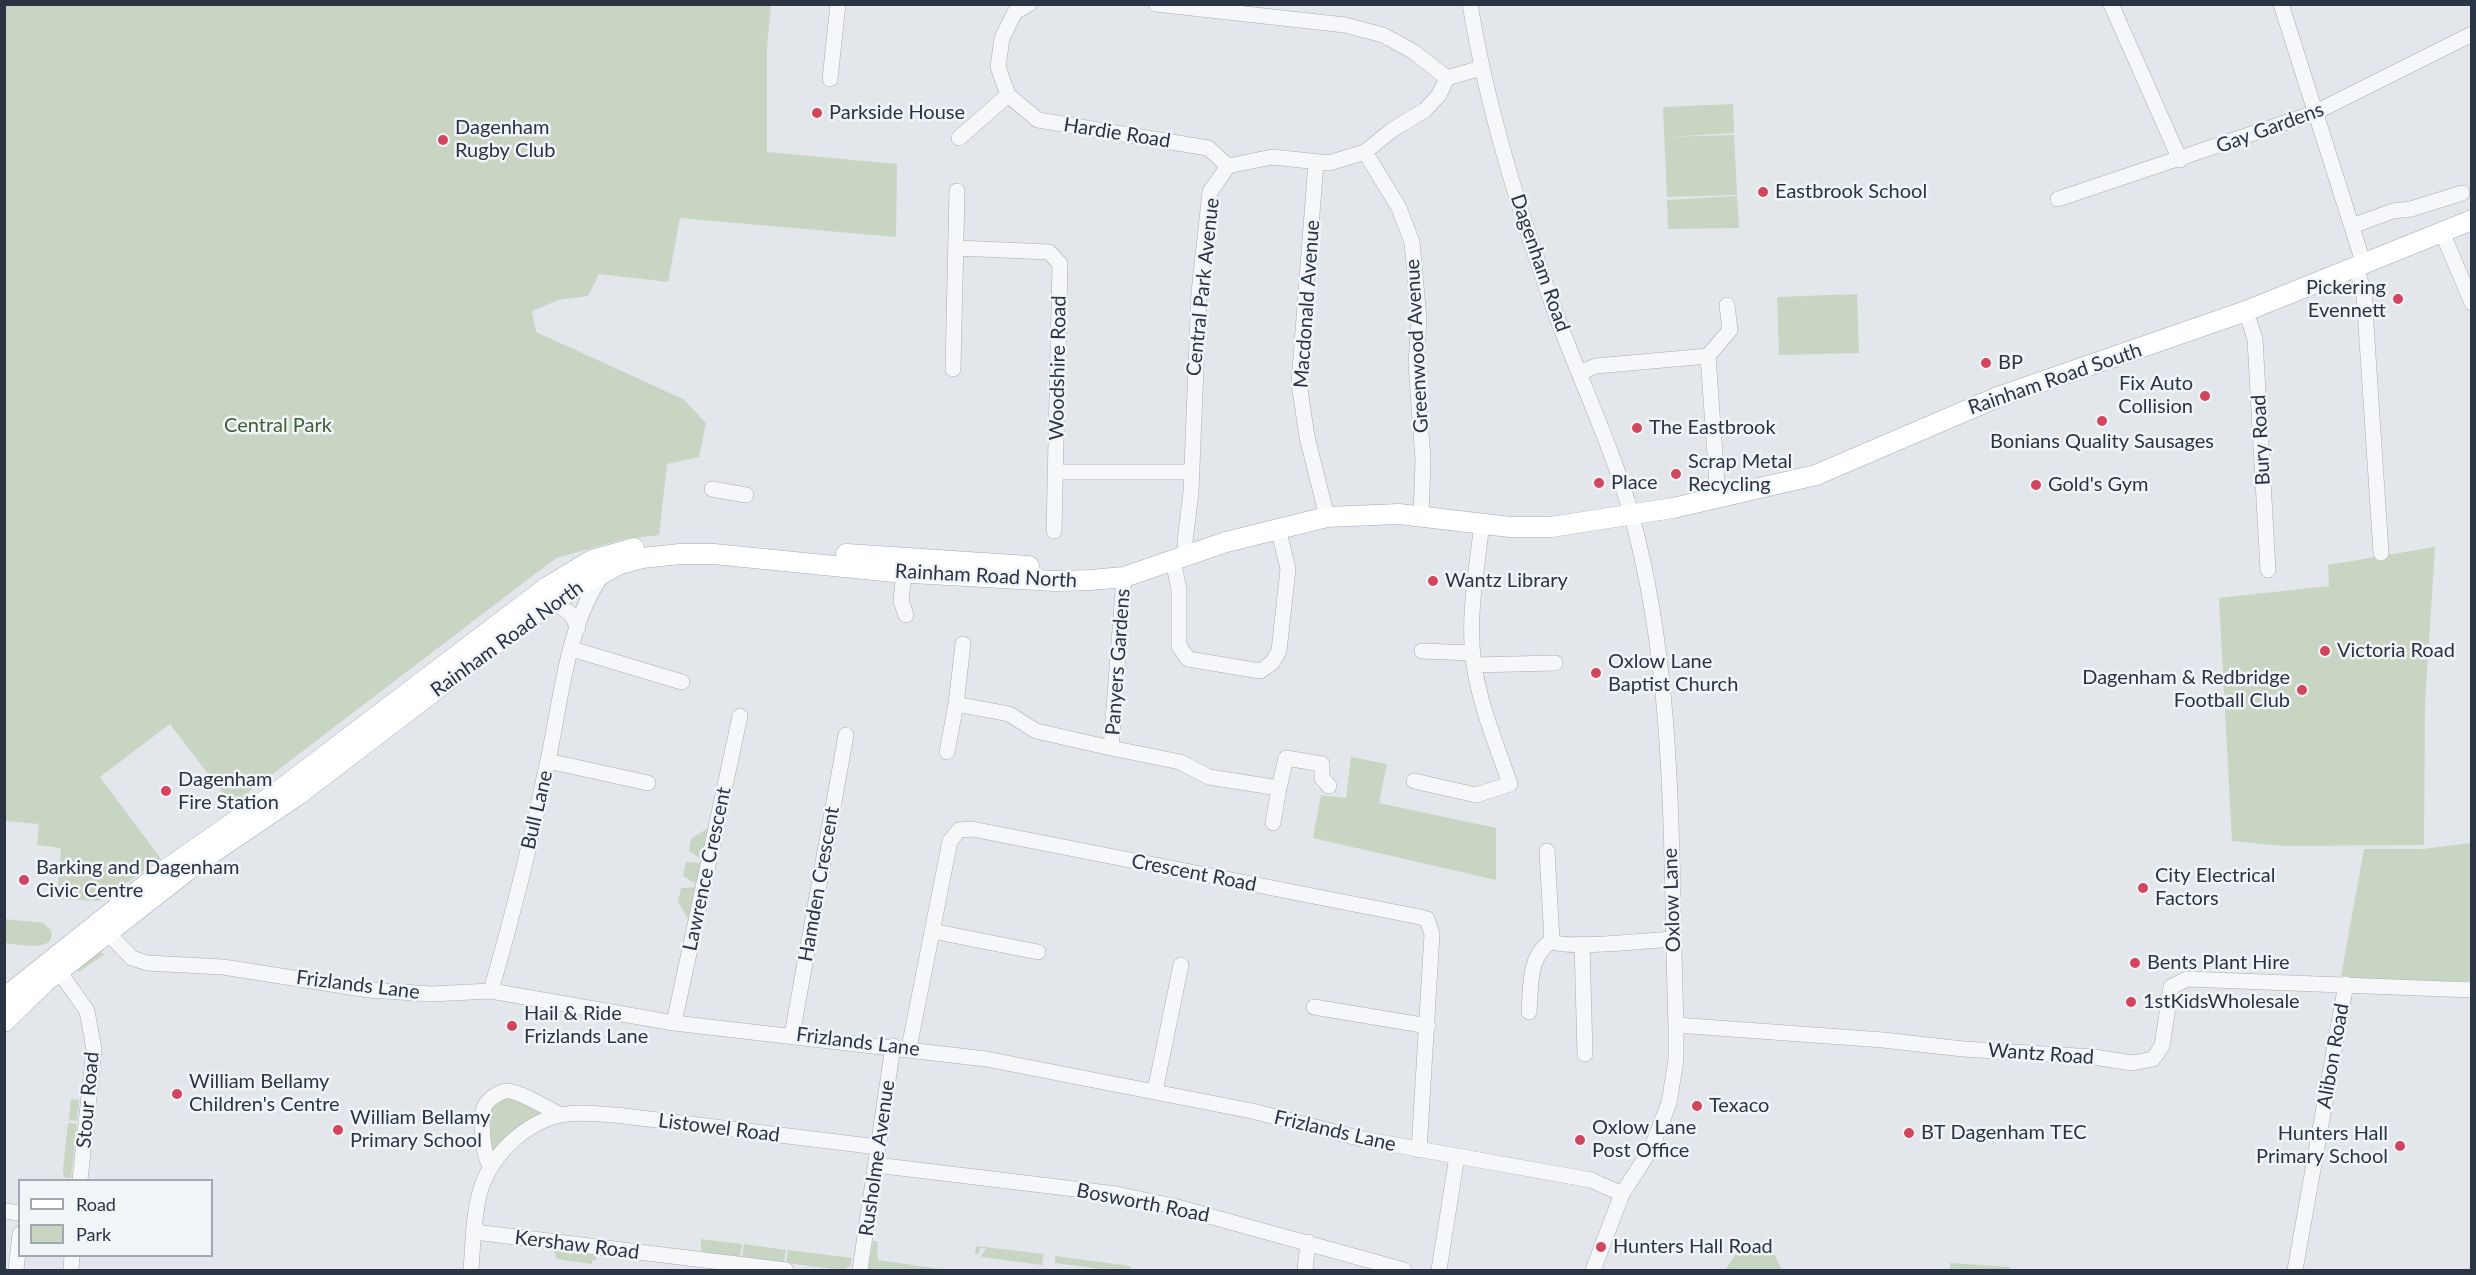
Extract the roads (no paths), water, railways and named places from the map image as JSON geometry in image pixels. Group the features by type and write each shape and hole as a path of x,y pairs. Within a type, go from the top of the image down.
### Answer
{"main road":[{"name":"Rainham Road South","path":"1631,515 1816,476 1998,397 2246,312 2472,220"},
{"name":"Rainham Road North","path":"4,998 55,966 103,928 298,795 552,601 607,570 642,558 703,554 904,572 1056,581 1124,576 1278,528 1327,517 1354,514 1421,516 1510,526 1551,527 1631,515"},
{"name":"Rainham Road North","path":"103,928 158,875 277,792 541,591 608,554 657,545 707,543 1061,568 1149,567"},
{"name":"Rainham Road North","path":"4,1022 44,983 55,966"}],"street":[{"path":"830,79 838,4"},
{"path":"959,138 1008,95 998,67 1002,38 1012,8 1029,4"},
{"path":"1156,4 1345,25 1383,35 1414,52 1448,78"},
{"name":"Dagenham Road","path":"1470,4 1480,68 1514,187 1554,309 1580,373 1631,515"},
{"path":"2111,4 2180,160"},
{"path":"2281,4 2352,226 2360,267 2364,294 2381,553"},
{"name":"Gay Gardens","path":"2058,199 2180,160 2314,113 2472,34"},
{"path":"1228,165 1272,157 1329,163 1365,152 1392,130 1425,110 1439,95 1448,78 1480,68"},
{"name":"Hardie Road","path":"1008,95 1038,120 1208,148 1228,165"},
{"name":"Greenwood Avenue","path":"1365,152 1399,208 1412,242 1419,320 1416,363 1423,460 1421,516"},
{"name":"Macdonald Avenue","path":"1316,162 1299,382 1307,437 1327,517"},
{"name":"Central Park Avenue","path":"1228,165 1210,192 1195,343 1192,472 1180,558 1179,590 1179,646 1188,659 1260,670 1272,663 1279,651 1288,569 1278,528"},
{"path":"953,369 957,191"},
{"path":"2352,226 2393,211 2411,209 2462,193"},
{"path":"2442,232 2472,303"},
{"name":"Woodshire Road","path":"957,248 1050,252 1060,264 1054,531"},
{"path":"1718,498 1708,356 1730,330 1727,305"},
{"name":"Bury Road","path":"2246,312 2255,339 2268,570"},
{"path":"1580,373 1596,366 1708,356"},
{"path":"1056,472 1192,472"},
{"path":"712,489 746,495"},
{"name":"Oxlow Lane","path":"1593,1270 1622,1194 1650,1149 1669,1103 1676,1060 1663,675 1652,600 1631,515"},
{"path":"1414,782 1476,795 1510,784 1480,694 1473,659 1473,582 1482,522"},
{"name":"Bull Lane","path":"491,991 548,761 572,649 578,628 597,583 607,570"},
{"path":"904,572 901,601 906,615"},
{"name":"Panyers Gardens","path":"1111,748 1124,576"},
{"path":"552,601 571,614 578,628"},
{"path":"947,752 956,704 963,644"},
{"path":"572,649 682,682"},
{"path":"1422,651 1473,659 1555,663"},
{"name":"Panyers Gardens","path":"956,704 1009,714 1036,731 1180,762 1209,777 1279,788"},
{"name":"Lawrence Crescent","path":"674,1023 740,716"},
{"name":"Hamden Crescent","path":"792,1035 846,735"},
{"path":"1273,822 1286,758 1322,764 1322,778 1329,786"},
{"path":"548,761 648,783"},
{"name":"Crescent Road","path":"909,1048 950,841 959,830 972,829 1422,917 1431,926 1432,934 1419,1150"},
{"path":"1547,851 1552,941"},
{"name":"Frizlands Lane","path":"103,928 132,958 147,963 223,967 369,990 431,994 491,991 674,1023 909,1048 1033,1066 1252,1111 1362,1139 1591,1180 1622,1194"},
{"path":"932,931 1038,952"},
{"path":"1552,941 1556,944 1582,944 1673,939"},
{"path":"1529,1012 1532,973 1538,953 1552,941"},
{"path":"1582,944 1585,1054"},
{"path":"1155,1090 1181,965"},
{"name":"Stour Road","path":"55,966 87,1011 94,1049 80,1179"},
{"name":"Wantz Road","path":"1676,1025 1882,1040 1964,1049 2094,1056 2132,1063 2153,1059 2162,1046 2171,987 2187,979 2346,984"},
{"path":"2346,984 2472,990"},
{"name":"Alibon Road","path":"2295,1270 2346,984"},
{"path":"1314,1007 1428,1026"},
{"name":"Rusholme Avenue","path":"860,1270 892,1046"},
{"name":"Listowel Road","path":"491,1166 487,1163 485,1153 483,1112 487,1102 498,1094 511,1092 560,1115"},
{"name":"Listowel Road","path":"471,1270 480,1190 491,1166 511,1142 525,1131 560,1115 585,1113 616,1115 878,1147"},
{"path":"1439,1270 1457,1156"},
{"name":"Bosworth Road","path":"876,1165 1116,1194 1173,1206 1404,1270"},
{"name":"Kershaw Road","path":"475,1232 786,1270"},
{"path":"1305,1270 1308,1242"},
{"path":"16,1270 18,1252"}],"place":[{"name":"Parkside House","path":"817,113"},
{"name":"Dagenham Rugby Club","path":"443,140"},
{"name":"Eastbrook School","path":"1763,192"},
{"name":"Pickering Evennett","path":"2398,299"},
{"name":"BP","path":"1986,363"},
{"name":"Fix Auto Collision","path":"2205,396"},
{"name":"Bonians Quality Sausages","path":"2102,421"},
{"name":"The Eastbrook","path":"1637,428"},
{"name":"Scrap Metal Recycling","path":"1676,474"},
{"name":"Place","path":"1599,483"},
{"name":"Gold's Gym","path":"2036,485"},
{"name":"Wantz Library","path":"1433,581"},
{"name":"Victoria Road","path":"2325,651"},
{"name":"Oxlow Lane Baptist Church","path":"1596,673"},
{"name":"Dagenham & Redbridge Football Club","path":"2302,690"},
{"name":"Dagenham Fire Station","path":"166,791"},
{"name":"Barking and Dagenham Civic Centre","path":"24,880"},
{"name":"City Electrical Factors","path":"2143,888"},
{"name":"Bents Plant Hire","path":"2135,963"},
{"name":"1stKidsWholesale","path":"2131,1002"},
{"name":"Hail & Ride Frizlands Lane","path":"512,1026"},
{"name":"William Bellamy Children's Centre","path":"177,1094"},
{"name":"Texaco","path":"1697,1106"},
{"name":"William Bellamy Primary School","path":"338,1130"},
{"name":"BT Dagenham TEC","path":"1909,1133"},
{"name":"Oxlow Lane Post Office","path":"1580,1140"},
{"name":"Hunters Hall Primary School","path":"2400,1146"},
{"name":"Hunters Hall Road","path":"1601,1247"}],"park label":[{"name":"Central Park","path":"278,426"}]}
